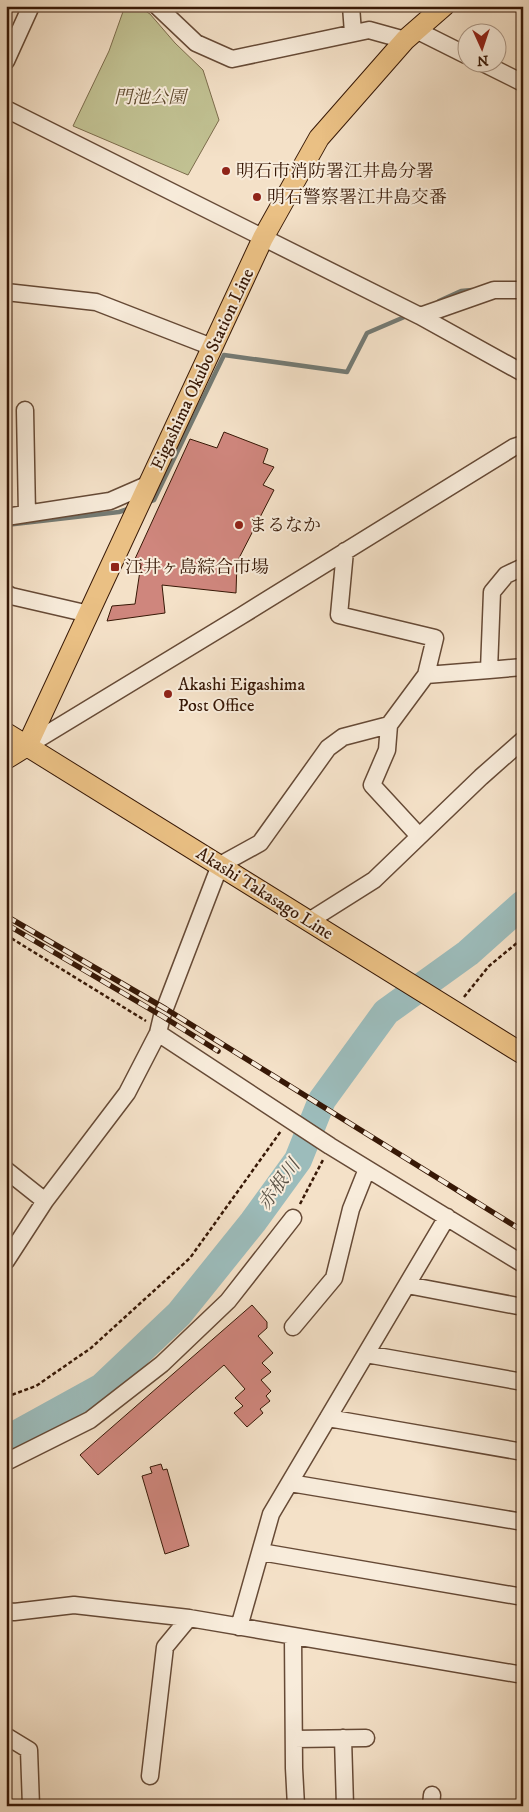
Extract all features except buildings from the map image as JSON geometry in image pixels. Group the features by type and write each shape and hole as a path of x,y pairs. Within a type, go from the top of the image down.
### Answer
{"main road":[{"name":"Eigashima Okubo Station Line","path":"27,746 263,238 320,138 411,35 444,6"},
{"name":"Akashi Takasago Line","path":"6,733 523,1054"},
{"path":"6,759 27,746"}],"street":[{"path":"6,61 31,6"},
{"path":"157,6 196,43 232,59 369,30 411,35 456,51"},
{"path":"351,6 353,33"},
{"path":"501,72 523,83"},
{"path":"6,109 420,316 523,373"},
{"path":"420,316 494,290 523,290"},
{"path":"6,292 96,302 212,347"},
{"path":"26,410 27,514"},
{"path":"27,746 514,447 523,444"},
{"path":"6,517 110,501 150,484"},
{"path":"345,551 339,615 434,638 426,675 388,724 387,750 372,785 420,836"},
{"path":"489,670 492,592 506,575 523,567"},
{"path":"6,593 11,596 89,614"},
{"path":"426,675 523,668"},
{"path":"6,1262 45,1201 126,1093 158,1033 162,1016 220,866 260,843 328,748 343,737 388,724"},
{"path":"309,921 374,880 481,777 523,740"},
{"path":"158,1033 330,1146 523,1264"},
{"path":"293,1327 334,1278 351,1210 367,1168"},
{"path":"6,1170 45,1201"},
{"path":"6,1462 90,1420 162,1364 228,1301 293,1218"},
{"path":"239,1627 271,1514 447,1218"},
{"path":"407,1285 523,1307"},
{"path":"366,1354 523,1382"},
{"path":"328,1418 523,1452"},
{"path":"290,1482 523,1522"},
{"path":"261,1552 523,1597"},
{"path":"6,1611 14,1612 74,1605 189,1618 523,1675"},
{"path":"150,1776 165,1647 189,1618"},
{"path":"293,1636 296,1806"},
{"path":"6,1736 29,1750 32,1806"},
{"path":"343,1738 345,1806"},
{"path":"294,1739 366,1738"}],"path":[{"path":"6,935 152,1025 158,1033"},
{"path":"453,1010 489,966 523,938"},
{"path":"6,1397 36,1386 91,1348 190,1258 289,1120"},
{"path":"293,1218 330,1146"}],"green space":[{"name":"門池公園","path":"125,6 138,6 150,14 175,43 203,70 219,120 188,175 73,126 109,51"}],"waterway":[{"path":"439,301 461,291 472,290"},
{"path":"148,502 154,500 224,355 347,372 367,333 409,315"},
{"path":"6,525 119,512 131,508"},
{"name":"赤根川","path":"6,1440 102,1387 179,1314 253,1222 298,1160 322,1100 386,1012 468,953 523,904"}],"railway":[{"path":"6,916 166,1009 523,1231"},
{"path":"6,924 218,1051"}],"place":[{"name":"明石市消防署江井島分署","path":"226,171"},
{"name":"明石警察署江井島交番","path":"257,197"},
{"name":"まるなか","path":"239,525"},
{"name":"江井ヶ島綜合市場","path":"115,567"},
{"name":"Akashi Eigashima Post Office","path":"168,694"}]}
